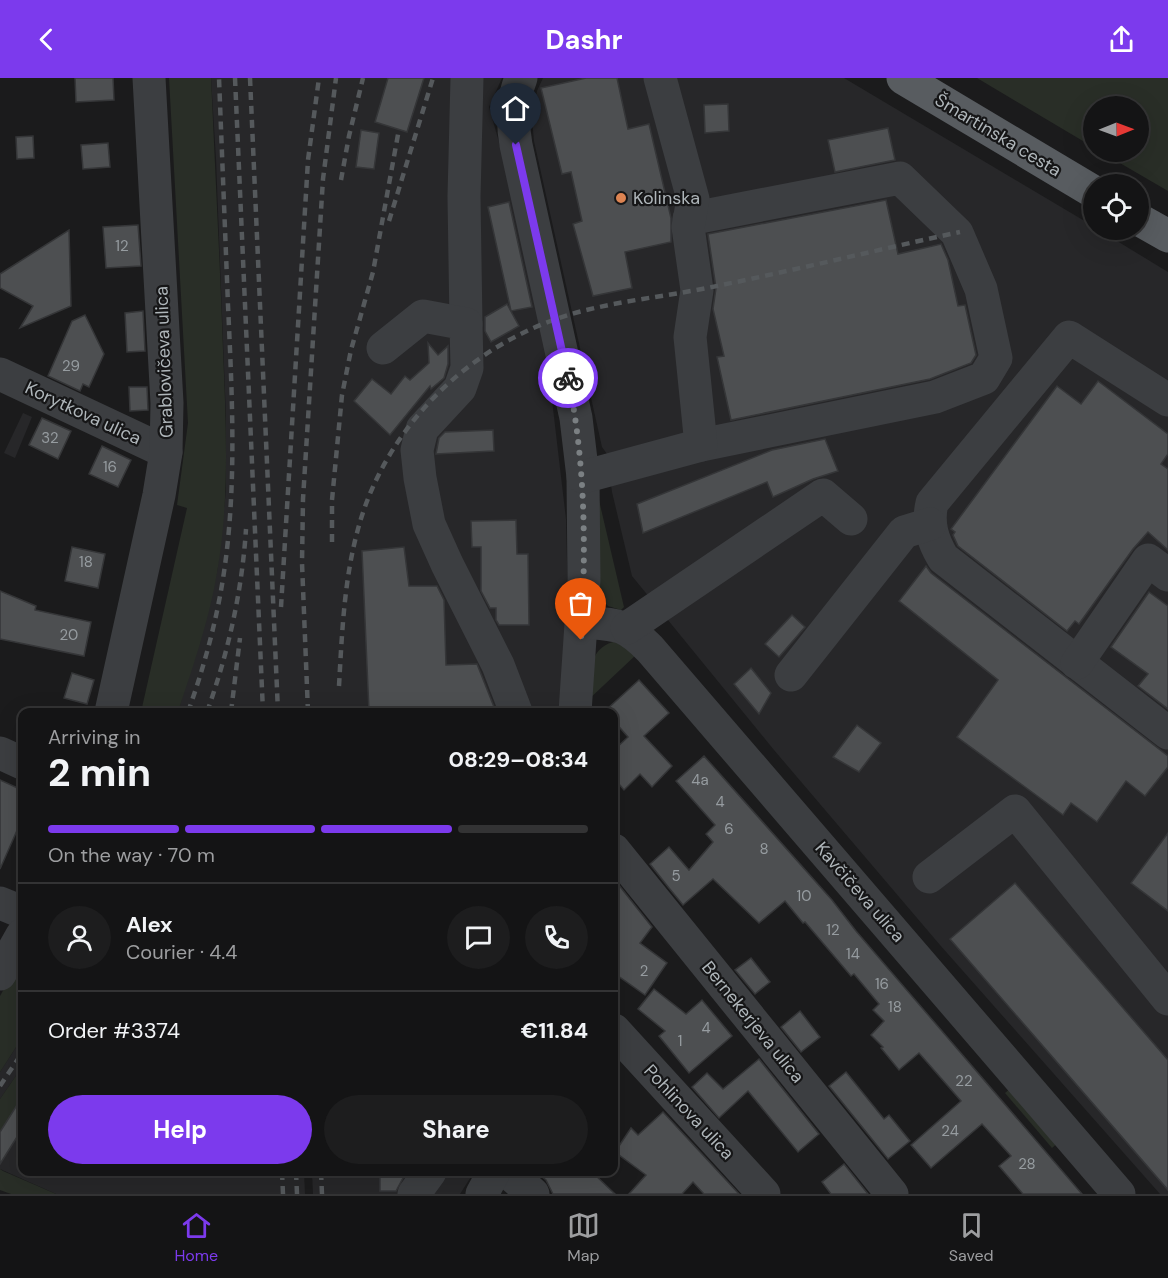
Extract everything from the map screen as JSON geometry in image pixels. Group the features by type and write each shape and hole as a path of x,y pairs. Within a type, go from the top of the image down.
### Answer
{"main road":[{"name":"Šmartinska cesta","path":"903,78 1083,185"},
{"path":"1149,226 1168,237"}],"street":[{"name":"Grablovičeva ulica","path":"112,708 154,524 166,452 167,403 149,78"},
{"path":"467,78 464,197 467,368 460,388 422,429 417,450 429,524 498,665 514,708"},
{"path":"521,78 514,102 513,122 516,145 576,418 583,477 582,622 575,708"},
{"path":"660,78 693,199 688,227 697,290 690,337 701,445"},
{"path":"583,477 701,445 935,397 984,378 996,358 981,289 957,233 900,178 689,219"},
{"path":"383,348 423,316 466,324"},
{"path":"1168,400 1069,337 932,503 930,524 935,545 943,558 1168,733"},
{"name":"Korytkova ulica","path":"0,374 166,452"},
{"path":"582,622 627,628 823,495 851,519"},
{"path":"791,675 904,532 930,524"},
{"path":"1077,663 1148,560 1168,575"},
{"name":"Kavčičeva ulica","path":"627,628 650,649 1119,1194"},
{"path":"0,753 18,761"},
{"path":"929,877 1015,811 1168,999"},
{"name":"Bernekerjeva ulica","path":"618,855 892,1194"},
{"path":"0,903 18,910"},
{"path":"0,974 18,942"},
{"name":"Pohlinova ulica","path":"618,1034 764,1194"},
{"path":"414,1194 427,1176"},
{"path":"482,1194 492,1176"},
{"path":"512,1176 532,1194"}],"shaded area":[{"path":"169,78 211,78 225,406 226,462 221,545 210,608 179,708 142,708 187,508 177,505 188,423"},
{"path":"211,78 502,78 489,107 513,191 544,332 566,519 568,604 560,708 219,708 219,706 218,708 179,708 217,572 226,490 226,417"},
{"path":"543,78 844,78 1083,220 1083,240 1115,240 1168,272 1168,1194 1160,1194 940,945 774,750 632,576 612,492 607,454 602,447 534,141 532,120 537,91"},
{"path":"977,78 1168,78 1168,191 1149,180 1149,174 1139,174 1118,162 1149,162 1149,96 1083,96 1083,141"},
{"path":"23,413 32,417 15,458 4,453"},
{"path":"598,496 624,607 621,610 608,606 595,592"},
{"path":"613,642 620,643 638,653 587,701 594,658 598,651"},
{"path":"18,964 18,1044 0,1072 0,996"},
{"path":"18,1044 18,1073 0,1099 0,1072"},
{"path":"18,1073 18,1103 0,1132 0,1099"},
{"path":"1012,1087 1059,1142 1052,1148 1005,1093"},
{"path":"18,1103 18,1176 304,1176 305,1194 56,1194 0,1169 0,1132"},
{"path":"0,1169 56,1194 11,1194 0,1190"},
{"path":"312,1176 471,1176 460,1194 313,1194"}],"building":[{"path":"75,78 113,78 114,100 76,102"},
{"path":"388,78 424,78 407,132 375,122"},
{"name":"Kolinska","path":"586,78 617,78 628,129 649,124 671,218 671,242 625,252 632,288 593,296 573,224 582,221 571,172 562,174 541,88"},
{"path":"728,104 729,131 705,133 704,105"},
{"path":"888,128 895,160 835,172 828,140"},
{"path":"361,130 379,133 374,169 356,167"},
{"path":"33,136 34,158 17,159 16,137"},
{"path":"108,143 110,167 83,169 81,145"},
{"path":"886,200 898,254 941,244 948,260 958,306 965,305 976,355 971,363 930,379 731,420 717,357 724,356 713,309 716,288 708,234"},
{"path":"509,202 532,307 511,311 488,207"},
{"path":"138,225 141,266 106,268 103,227"},
{"path":"69,230 71,306 20,328 33,306 0,288 0,274"},
{"path":"507,304 519,326 491,342 485,331 485,317"},
{"path":"143,311 145,351 127,352 125,313"},
{"path":"85,315 104,354 89,387 83,384 80,391 48,376 72,321"},
{"path":"428,343 438,355 448,346 448,364 444,378 431,389 430,386 390,435 354,401 372,379 391,394 405,376 410,380 429,363"},
{"path":"1098,381 1168,434 1168,454 1161,464 1168,469 1168,550 1148,532 1133,549 1079,624 1075,621 1067,631 958,546 953,535 955,532 951,529 1057,386 1081,404"},
{"path":"129,387 147,387 148,410 130,411"},
{"path":"42,418 71,431 58,459 29,445"},
{"path":"493,430 494,451 436,454 439,438 445,432"},
{"path":"825,439 838,471 813,479 773,497 767,482 643,533 637,504 772,450"},
{"path":"102,446 131,460 118,487 89,474"},
{"path":"516,520 517,554 528,554 529,625 499,625 496,620 496,608 490,608 481,591 481,547 472,547 471,521"},
{"path":"72,547 105,554 98,588 65,581"},
{"path":"404,547 409,586 437,586 444,600 446,665 477,664 494,708 369,708 362,551"},
{"path":"926,566 931,573 1168,756 1168,767 1145,796 1126,781 1097,822 1071,803 1063,815 957,737 998,680 899,601"},
{"path":"0,591 36,606 35,610 91,622 84,656 0,639"},
{"path":"1149,592 1168,606 1168,709 1138,686 1148,674 1111,647"},
{"path":"792,615 805,627 779,657 765,644"},
{"path":"751,668 771,693 759,714 734,684"},
{"path":"72,673 94,680 87,704 64,698"},
{"path":"639,680 669,713 644,736 672,766 652,787 640,774 624,790 618,783 618,746 628,737 618,726 618,708 608,708"},
{"path":"857,725 881,743 859,772 833,757"},
{"path":"704,756 832,900 1082,1194 1023,1194 999,1166 1011,1156 982,1124 931,1168 911,1145 961,1101 919,1053 899,1070 881,1048 883,1047 871,1035 884,1021 873,1010 879,1004 854,974 851,976 805,922 803,923 785,901 759,923 713,879 683,905 650,864 669,847 689,870 713,842 706,834 715,825 676,781"},
{"path":"0,780 18,788 18,828 0,869"},
{"path":"1168,833 1168,911 1131,883"},
{"path":"1015,883 1168,1060 1168,1190 950,939"},
{"path":"618,884 652,927 640,943 667,963 645,995 618,976"},
{"path":"751,958 770,982 755,994 735,970"},
{"path":"654,989 686,1014 702,1000 732,1036 689,1073 659,1036 665,1031 638,1009"},
{"path":"800,1011 820,1037 801,1052 781,1027"},
{"path":"759,1059 819,1134 798,1152 748,1091 719,1118 692,1087 707,1073 723,1089"},
{"path":"846,1072 884,1119 889,1115 910,1141 888,1159 829,1086"},
{"path":"18,1103 18,1135 0,1164 0,1132"},
{"path":"663,1112 739,1194 704,1194 693,1182 682,1194 629,1194 646,1175 618,1154 618,1148 631,1128 638,1135"},
{"path":"844,1164 868,1194 831,1194 822,1182"},
{"path":"380,1176 404,1176 396,1191 380,1191"},
{"path":"541,1176 596,1176 615,1194 553,1194 546,1180"}],"railway":[{"path":"189,708 205,661 218,608 231,506 232,405 219,78"},
{"path":"235,78 263,708"},
{"path":"250,78 278,708"},
{"path":"281,607 308,160 319,78"},
{"path":"308,708 302,563 303,499 323,179 336,78"},
{"path":"341,180 363,78"},
{"path":"389,221 433,78"},
{"path":"332,542 332,500 342,395 351,350 373,272 399,129"},
{"path":"339,686 344,607 353,548 370,493 407,429 431,400 459,374 489,352 556,319 593,308 688,292 960,232"},
{"path":"208,708 233,622 246,529"},
{"path":"231,708 240,638"},
{"path":"0,1086 18,1059"},
{"path":"282,1176 283,1194"},
{"path":"296,1176 297,1194"},
{"path":"321,1176 322,1194"}],"way so far":[{"path":"568,378 576,418 583,477 584,580 581,640"}],"place":[{"name":"Kolinska","path":"621,198"}],"route":[{"path":"516,145 568,378"}]}
